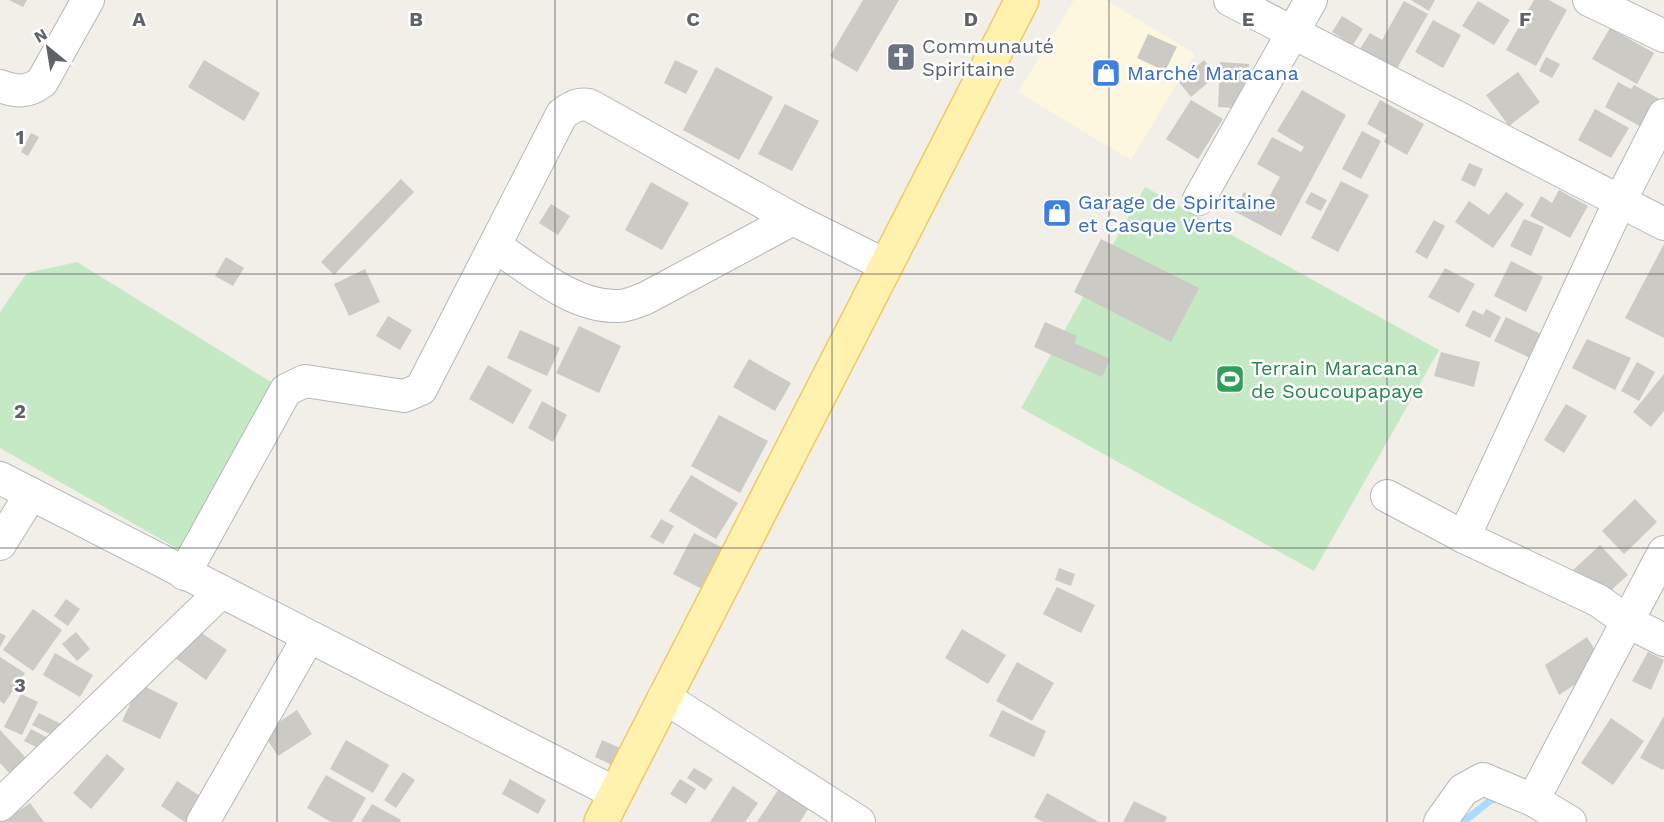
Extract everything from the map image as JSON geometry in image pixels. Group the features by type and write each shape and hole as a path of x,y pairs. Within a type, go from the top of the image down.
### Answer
{"main road":[{"path":"608,808 1022,0"}],"street":[{"path":"0,86 15,91 24,91 42,82 88,0"},
{"path":"1230,0 1619,203 1664,224"},
{"path":"1199,199 1311,0"},
{"path":"1589,0 1664,36"},
{"path":"184,574 286,390 291,385 305,381 404,396 421,389 562,114 580,103 590,105 793,219 885,265"},
{"path":"1464,537 1619,203 1664,115"},
{"path":"495,246 578,299 596,304 621,306 646,298 793,219"},
{"path":"0,478 308,638 608,808"},
{"path":"0,544 31,494"},
{"path":"1387,496 1464,537 1599,601 1628,622 1664,640"},
{"path":"1533,800 1664,552"},
{"path":"0,805 220,592"},
{"path":"203,822 308,638"},
{"path":"664,697 859,822"},
{"path":"1440,822 1463,790 1483,779 1533,800 1570,822"}],"shaded area":[{"name":"Marché Maracana","path":"1074,0 1106,0 1195,54 1131,160 1018,92"}],"green space":[{"name":"Terrain Maracana de Soucoupapaye","path":"1145,187 1439,350 1314,571 1021,408"},
{"path":"77,262 276,385 182,551 0,448 0,312 27,273"}],"building":[{"path":"9,0 27,0 23,7"},
{"path":"863,0 899,0 857,72 830,56"},
{"path":"1411,0 1435,0 1429,11"},
{"path":"1534,0 1549,0 1567,10 1536,66 1506,50"},
{"path":"1404,1 1428,14 1395,72 1358,52 1370,33 1382,40"},
{"path":"1478,1 1510,20 1494,45 1462,26"},
{"path":"1342,16 1363,29 1353,45 1332,32"},
{"path":"1433,20 1461,35 1443,68 1415,52"},
{"path":"1610,28 1654,53 1637,84 1592,59"},
{"path":"1148,34 1177,47 1165,71 1137,58"},
{"path":"1546,57 1560,64 1552,78 1539,71"},
{"path":"204,60 260,93 244,121 188,87"},
{"path":"675,60 698,71 686,94 664,83"},
{"path":"1204,60 1217,75 1191,97 1179,82"},
{"path":"1220,62 1249,64 1248,96 1239,96 1238,108 1218,107"},
{"path":"716,67 773,97 739,160 683,130"},
{"path":"1518,72 1540,102 1509,126 1486,95"},
{"path":"1618,82 1631,89 1634,85 1661,100 1645,129 1605,107"},
{"path":"1302,90 1346,115 1281,236 1234,211 1244,192 1265,204 1280,177 1257,164 1272,137 1301,152 1304,147 1277,131"},
{"path":"1191,100 1223,119 1198,159 1166,139"},
{"path":"1380,100 1424,124 1407,155 1384,142 1387,135 1367,124"},
{"path":"785,104 819,121 792,171 758,154"},
{"path":"1595,109 1629,128 1611,158 1578,140"},
{"path":"1362,131 1381,141 1361,179 1342,169"},
{"path":"31,133 39,137 28,156 21,152"},
{"path":"1469,163 1483,169 1475,187 1461,180"},
{"path":"401,179 414,192 334,275 321,262"},
{"path":"1341,181 1369,195 1338,252 1311,238"},
{"path":"651,182 689,203 662,250 625,230"},
{"path":"1559,190 1588,206 1570,238 1530,216 1541,196 1552,203"},
{"path":"1311,192 1327,200 1321,211 1305,203"},
{"path":"1506,192 1524,204 1493,248 1455,222 1469,201 1489,215"},
{"path":"551,204 570,216 558,235 539,223"},
{"path":"1524,219 1544,227 1531,256 1510,246"},
{"path":"1434,220 1445,226 1427,259 1415,252"},
{"path":"1101,239 1199,288 1171,342 1074,292"},
{"path":"1664,244 1664,338 1625,318"},
{"path":"226,257 244,268 233,286 215,276"},
{"path":"1511,261 1543,277 1526,312 1494,296"},
{"path":"1445,268 1475,284 1459,313 1428,297"},
{"path":"365,269 380,302 349,316 334,284"},
{"path":"1486,309 1501,317 1490,338 1465,326 1473,310 1483,315"},
{"path":"388,316 412,330 400,350 376,336"},
{"path":"1506,317 1541,334 1530,358 1494,341"},
{"path":"1045,322 1077,336 1074,343 1110,359 1102,377 1034,347"},
{"path":"579,326 621,346 599,393 556,373"},
{"path":"520,330 560,348 547,376 507,358"},
{"path":"1587,339 1631,358 1615,390 1572,368"},
{"path":"1441,352 1480,362 1474,387 1434,376"},
{"path":"749,359 791,383 775,411 733,387"},
{"path":"1637,362 1655,372 1639,401 1621,391"},
{"path":"488,365 532,390 513,424 469,399"},
{"path":"1664,374 1664,411 1651,427 1633,412"},
{"path":"542,401 567,415 553,442 528,428"},
{"path":"1566,404 1587,416 1564,453 1544,440"},
{"path":"719,415 768,441 740,493 691,466"},
{"path":"691,475 738,503 716,539 669,511"},
{"path":"1635,499 1657,522 1624,554 1602,531"},
{"path":"661,519 674,526 663,544 650,537"},
{"path":"694,533 723,548 702,589 673,574"},
{"path":"1600,545 1628,575 1599,601 1571,572"},
{"path":"1059,568 1075,574 1071,586 1055,580"},
{"path":"1057,587 1095,605 1081,633 1043,614"},
{"path":"66,599 80,609 68,626 54,616"},
{"path":"33,609 62,630 33,671 3,650"},
{"path":"191,626 227,650 206,680 171,655"},
{"path":"962,629 1006,655 988,684 945,658"},
{"path":"76,632 90,649 77,661 62,644"},
{"path":"0,633 6,636 0,647"},
{"path":"1587,637 1604,665 1559,695 1545,665"},
{"path":"1648,652 1664,660 1651,690 1632,681"},
{"path":"55,653 93,675 80,697 43,675"},
{"path":"0,657 25,673 4,704 0,701"},
{"path":"1017,662 1054,683 1032,721 996,701"},
{"path":"140,684 178,703 160,739 122,721"},
{"path":"21,694 38,702 22,735 4,727"},
{"path":"297,710 312,734 278,756 263,733"},
{"path":"1002,710 1046,731 1034,757 989,736"},
{"path":"39,713 61,724 54,736 32,725"},
{"path":"1664,716 1664,768 1663,770 1640,758"},
{"path":"1611,718 1644,741 1613,785 1581,763"},
{"path":"31,729 50,739 44,751 24,741"},
{"path":"0,730 27,759 11,775 0,763"},
{"path":"346,740 389,765 373,793 330,769"},
{"path":"602,740 620,748 612,765 595,757"},
{"path":"107,754 125,769 91,809 73,793"},
{"path":"694,768 713,779 705,790 687,778"},
{"path":"403,772 415,780 396,808 384,800"},
{"path":"326,775 366,798 352,822 331,822 307,808"},
{"path":"510,779 546,800 538,814 502,794"},
{"path":"680,779 696,789 686,804 670,794"},
{"path":"177,781 206,800 191,822 185,822 161,806"},
{"path":"733,786 758,803 745,822 710,822"},
{"path":"778,790 808,809 800,822 757,822"},
{"path":"1047,793 1099,822 1043,822 1034,817"},
{"path":"1134,801 1167,817 1165,822 1123,822"},
{"path":"30,803 44,822 3,822"},
{"path":"372,804 401,820 400,822 361,822"}],"waterway":[{"path":"1463,822 1491,800 1500,799"}],"place":[{"name":"Communauté Spiritaine","path":"901,57"},
{"name":"Marché Maracana","path":"1106,73"},
{"name":"Garage de Spiritaine et Casque Verts","path":"1057,213"},
{"name":"Terrain Maracana de Soucoupapaye","path":"1230,379"}]}
